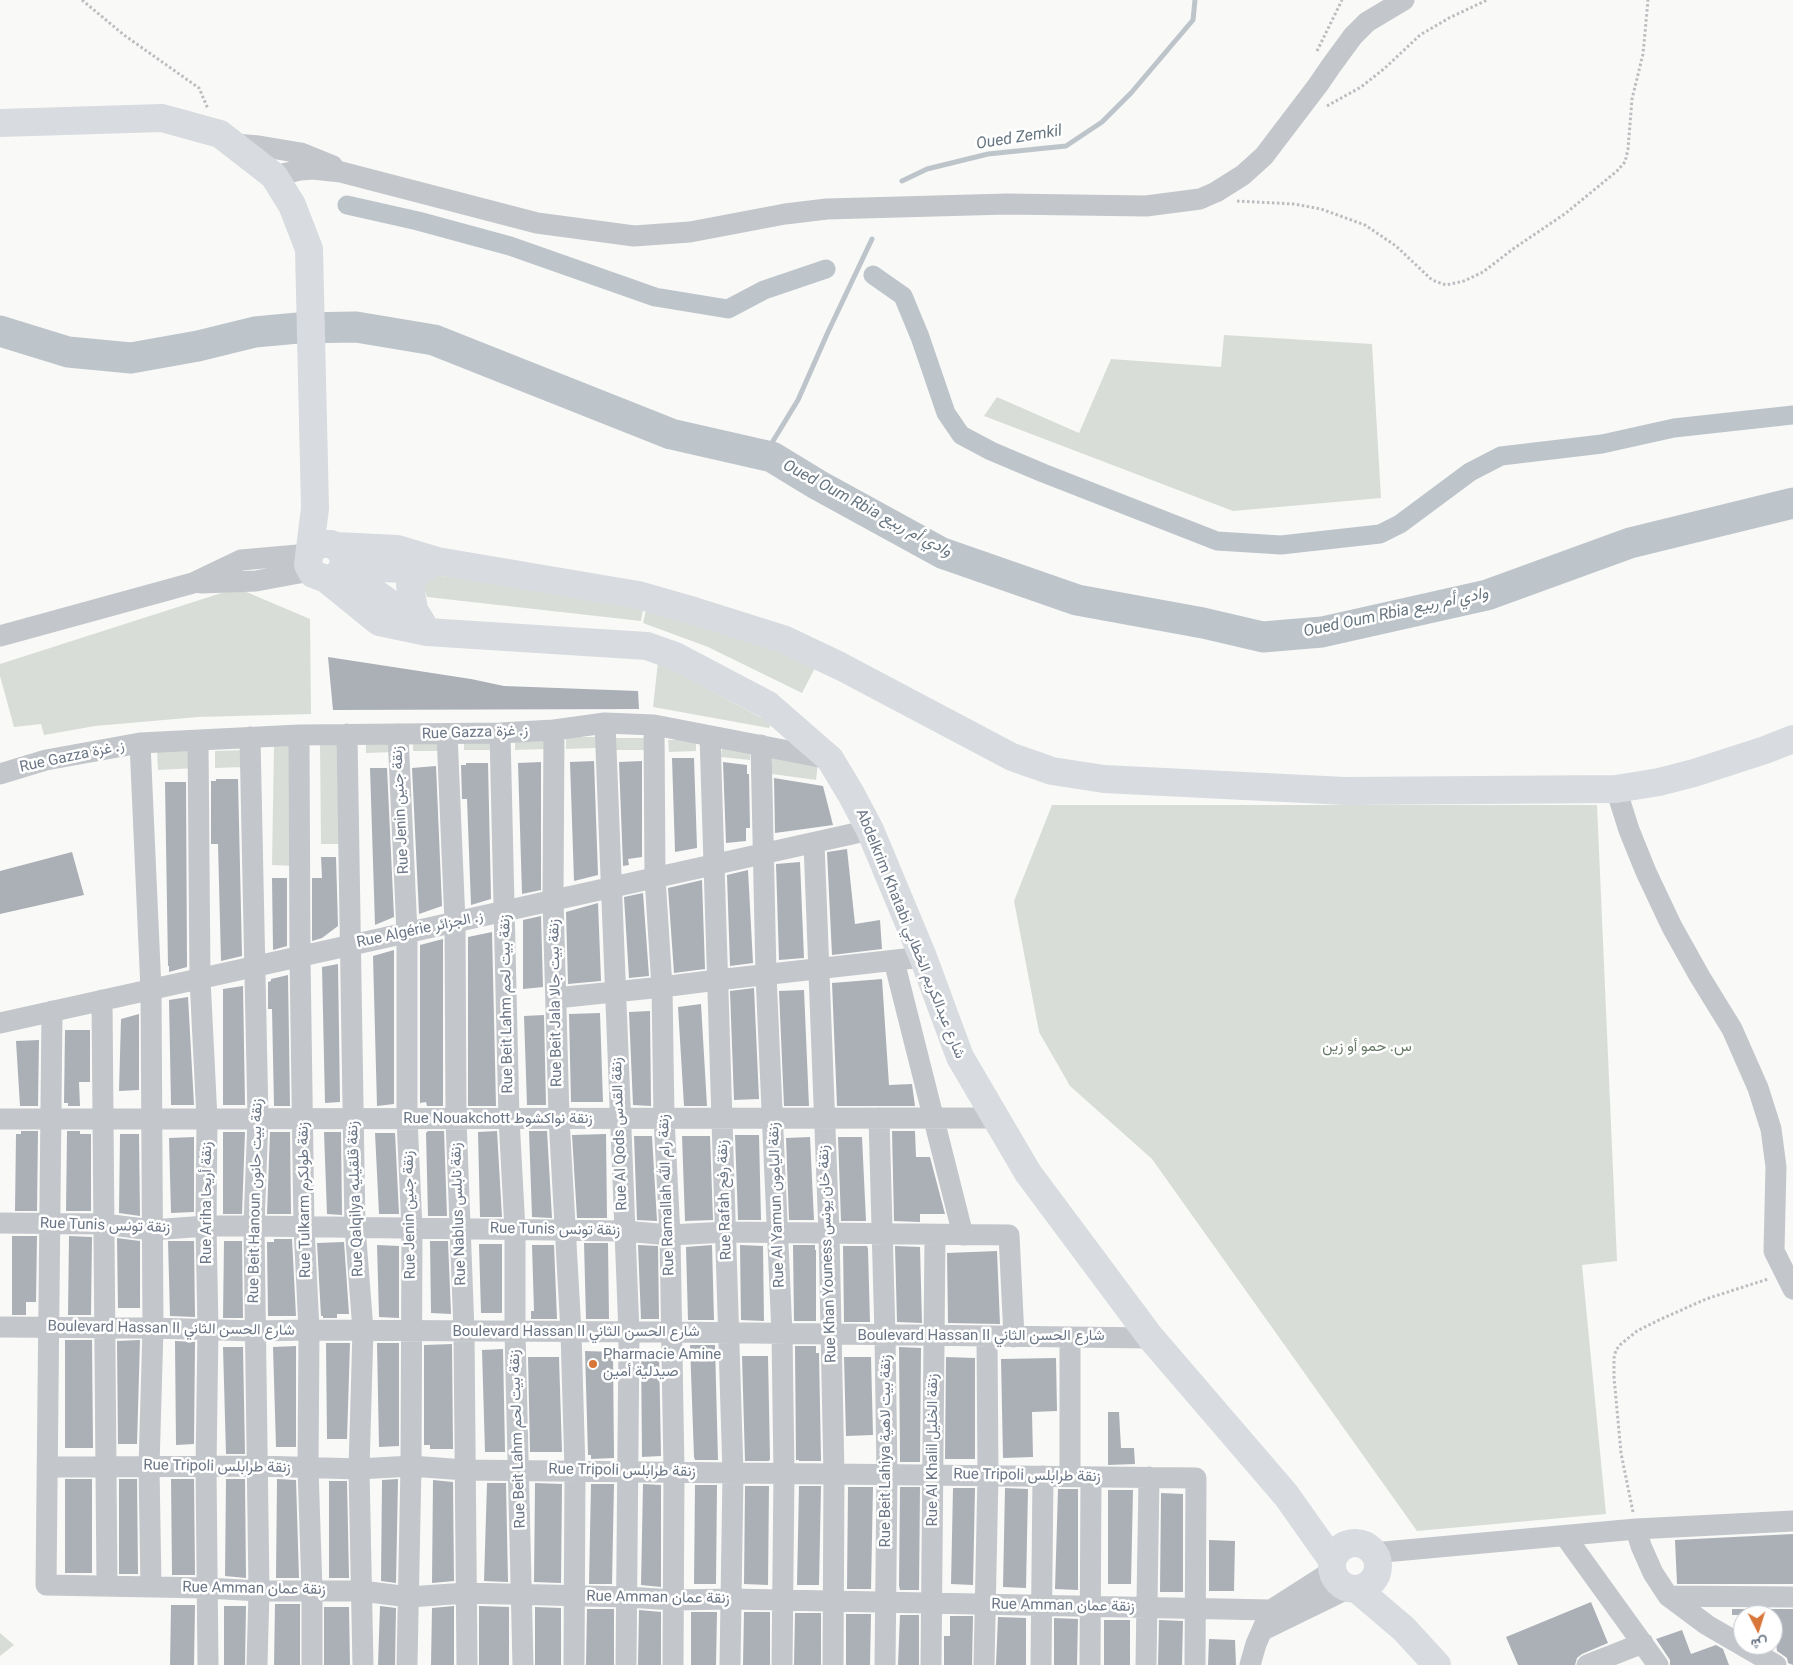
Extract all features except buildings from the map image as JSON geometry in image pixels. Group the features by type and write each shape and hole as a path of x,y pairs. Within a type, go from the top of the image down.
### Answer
{"main road":[{"path":"0,123 162,118 227,139 274,176 292,205 309,249 315,508 326,560 403,569 435,560 638,595 694,610 784,640 840,666 1012,757 1052,771 1104,779 1345,791 1616,789 1658,782 1694,773 1766,750 1793,739"},
{"name":"Abdelkrim Khatabi شارع عبدالكريم الخطابي","path":"326,560 380,622 418,629 647,646 675,656 768,705 830,759 870,830 923,957 960,1057 1028,1173 1151,1338 1436,1665"},
{"path":"418,629 410,585 412,579 419,572 435,560"}],"street":[{"path":"274,176 313,169 341,172 537,223 634,236 690,232 785,214 827,209 1007,204 1146,206 1200,199 1216,192 1243,175 1264,156 1353,36 1367,22 1404,0"},
{"path":"227,139 301,152 341,172"},
{"path":"0,636 193,583 241,560 326,560"},
{"name":"Rue Gazza ز. غزة","path":"0,774 46,760 140,743 300,735 500,733 554,730 605,723 654,725 830,759"},
{"name":"Rue Al Qods زنقة القدس","path":"605,723 619,1118 629,1333 626,1665"},
{"name":"Rue Ramallah زنقة رام الله","path":"654,725 655,878 662,988 664,1118 670,1235 674,1471 673,1665"},
{"name":"Rue Beit Jala زنقة بيت جالا","path":"554,730 553,900 559,1118 571,1332 575,1471 574,1665"},
{"name":"Rue Beit Lahm زنقة بيت لحم","path":"500,733 509,1119 515,1230 515,1332 523,1665"},
{"name":"Rue Qalqilya زنقة قلقيليه","path":"347,734 355,1227 363,1330 359,1469 363,1665"},
{"name":"Rue Jenin زنقة جنين","path":"398,734 407,933 407,1119 412,1229 412,1466 407,1665"},
{"name":"Rue Nablus زنقة نابلس","path":"447,734 455,922 456,1119 464,1332 467,1665"},
{"name":"Rue Tulkarm زنقة طولكرم","path":"300,735 300,957 304,1227 309,1330 308,1468 312,1590 312,1665"},
{"name":"Rue Rafah زنقة رفح","path":"710,736 733,1473 730,1665"},
{"name":"Rue Beit Hanoun زنقة بيت حانون","path":"250,737 258,1118 254,1226 259,1591 257,1665"},
{"name":"Rue Ariha زنقة أريحا","path":"198,741 200,979 207,1119 206,1226 208,1329 206,1467 208,1665"},
{"path":"140,743 151,990 153,1328 149,1467 151,1587"},
{"name":"Rue Al Yamun زنقة اليامون","path":"761,745 766,975 782,1334 784,1473 782,1665"},
{"path":"1616,789 1629,830 1672,927 1732,1029 1758,1088 1772,1129 1776,1168 1774,1251 1791,1279"},
{"name":"Rue Algérie ز. الجزائر","path":"0,1023 200,979 254,965 300,957 870,830"},
{"name":"Rue Khan Youness زنقة خان يونس","path":"814,843 823,1118 829,1233 834,1474 833,1665"},
{"path":"556,998 662,988 923,957"},
{"path":"894,960 963,1235"},
{"path":"102,1000 107,1586"},
{"path":"47,1467 52,1011"},
{"name":"Rue Beit Lahiya زنقة بيت لاهية","path":"879,1118 886,1335 885,1665"},
{"name":"Rue Nouakchott زنقة نواكشوط","path":"0,1119 996,1118"},
{"name":"Rue Tunis زنقة تونس","path":"0,1223 104,1224 152,1230 206,1226 254,1226 624,1231 670,1235 726,1232 1009,1236 1014,1336"},
{"name":"Rue Al Khalil زنقة الخليل","path":"931,1665 935,1235"},
{"name":"Boulevard Hassan II شارع الحسن الثاني","path":"0,1327 208,1329 255,1332 363,1330 671,1332 1151,1338"},
{"path":"984,1665 988,1475 987,1336"},
{"path":"1070,1337 1090,1606 1090,1665"},
{"name":"Rue Tripoli زنقة طرابلس","path":"47,1467 258,1466 359,1469 412,1466 465,1470 1196,1478 1195,1609"},
{"name":"Rue Amman زنقة عمان","path":"47,1467 46,1585 207,1588 259,1591 362,1591 409,1597 466,1593 674,1600 731,1599 1271,1610"},
{"path":"1041,1665 1042,1476"},
{"path":"1146,1665 1149,1477"},
{"path":"1250,1665 1256,1644 1271,1610 1353,1568 1565,1536 1636,1529 1793,1522"},
{"path":"1636,1529 1653,1573 1668,1596 1707,1625 1771,1664"},
{"path":"1565,1536 1658,1665"},
{"path":"1263,1630 1353,1568"},
{"path":"1668,1596 1793,1597"},
{"path":"1194,1665 1195,1609"},
{"path":"1587,1665 1642,1643"}],"path":[{"path":"82,0 124,35 198,88 227,139"},
{"path":"1319,111 1361,87 1385,68 1420,35 1487,0"},
{"path":"1200,199 1294,204 1334,213 1365,225 1396,246 1432,280 1446,285 1464,281 1483,272 1566,213 1617,171 1625,162 1628,149 1632,99 1643,54 1648,0"},
{"path":"1636,1529 1622,1453 1614,1377 1616,1350 1636,1331 1706,1300 1756,1282 1791,1279"}],"green space":[{"path":"1224,335 1372,344 1381,498 1233,511 984,416 997,397 1079,433 1111,359 1221,367"},
{"path":"428,574 644,605 641,621 427,597 423,585"},
{"path":"237,588 310,619 311,714 198,717 95,726 44,735 41,724 14,727 0,676 0,664"},
{"path":"647,605 818,662 802,693 708,647 643,623"},
{"path":"658,662 771,723 769,728 653,707"},
{"path":"566,737 596,737 596,748 566,749"},
{"path":"494,738 494,750 464,750 464,739"},
{"path":"545,738 545,749 515,750 515,739"},
{"path":"616,738 646,738 646,750 616,750"},
{"path":"413,740 443,740 443,751 413,751"},
{"path":"668,740 696,740 696,751 669,752"},
{"path":"396,741 396,752 366,753 366,742"},
{"path":"344,742 345,844 321,844 320,743"},
{"path":"274,746 299,746 297,866 272,865"},
{"path":"722,746 750,749 750,760 721,757"},
{"path":"196,749 197,768 158,770 157,751"},
{"path":"245,750 246,767 215,768 215,751"},
{"path":"772,756 818,763 816,780 772,774"},
{"name":"س. حمو أو زين","path":"1052,805 1597,805 1617,1261 1582,1265 1606,1514 1417,1531 1152,1159 1070,1086 1039,1032 1014,901"},
{"path":"0,1633 14,1645 0,1656"}],"waterway":[{"name":"Oued Zemkil","path":"902,181 927,169 988,154 1066,146 1102,122 1131,93 1193,20 1195,0"},
{"path":"347,205 418,221 510,246 655,297 728,309 764,290 826,269"},
{"name":"Oued Zemkil","path":"772,457 770,446 798,400 872,239"},
{"path":"873,275 903,296 920,337 946,413 961,435 991,451 1043,473 1217,541 1281,545 1380,534 1400,524 1470,472 1501,456 1602,444 1674,428 1793,415"},
{"name":"Oued Oum Rbia وادي أم ربيع","path":"0,331 68,352 131,358 198,346 255,332 298,328 356,327 434,340 671,434 772,457 818,485 942,553 1077,600 1203,623 1263,637 1322,632 1487,595 1630,543 1793,503"}],"place":[{"name":"Pharmacie Amine صيدلية أمين","path":"593,1364"}]}
